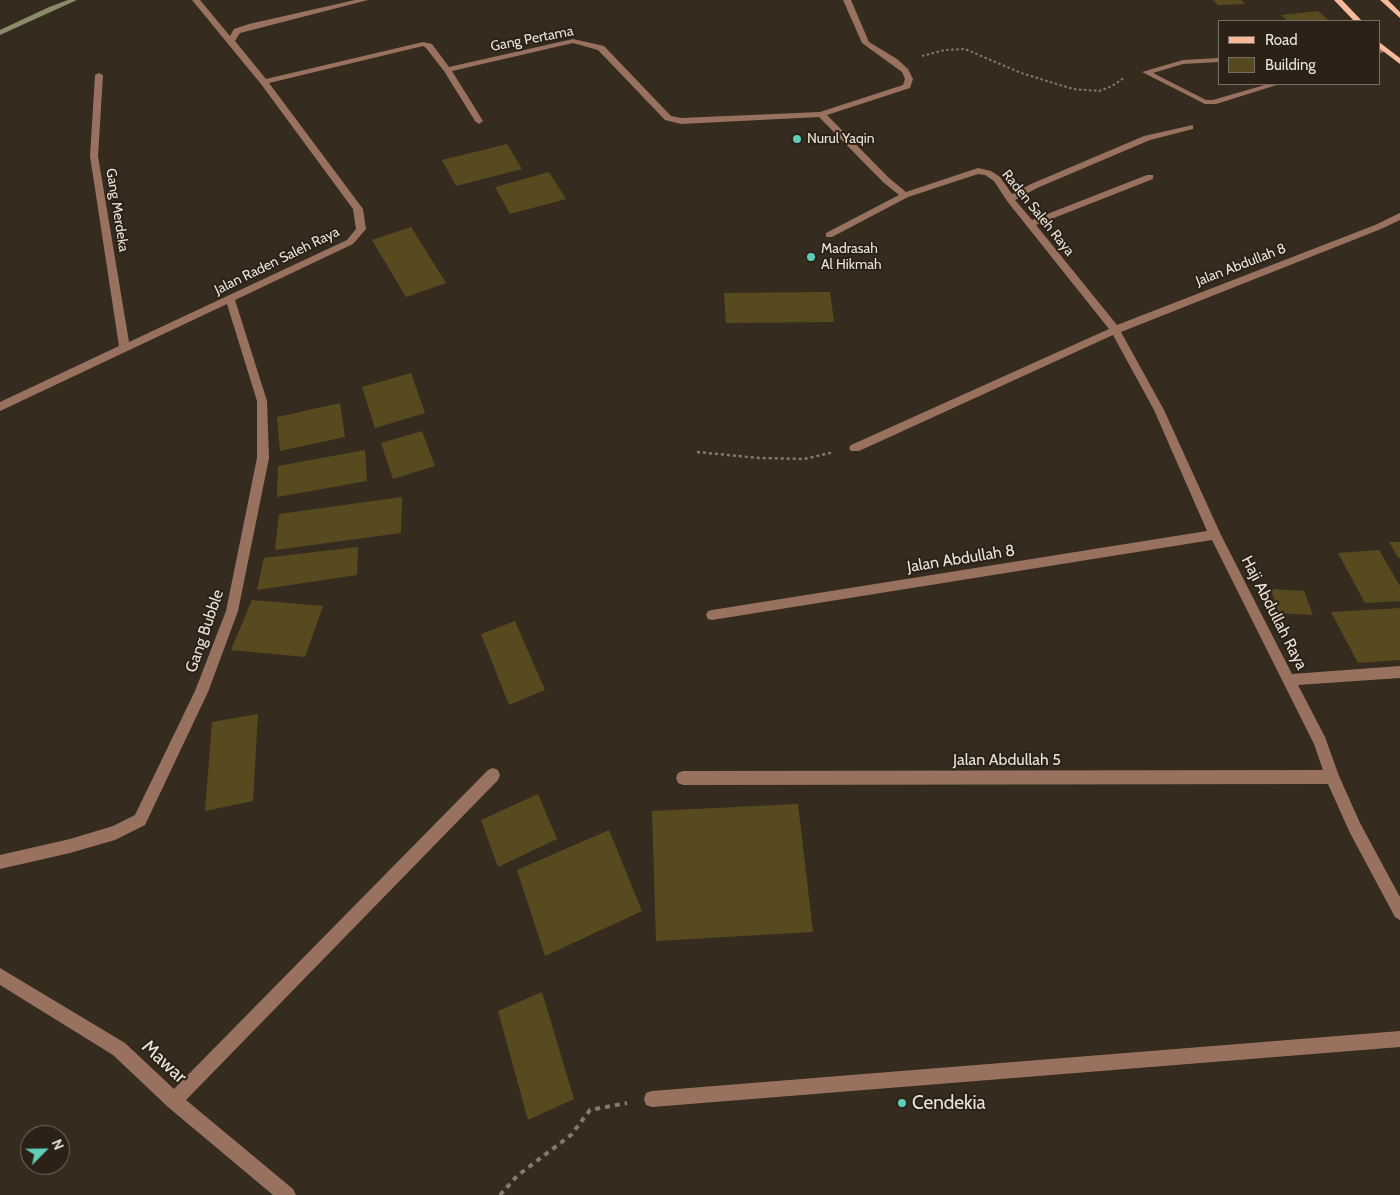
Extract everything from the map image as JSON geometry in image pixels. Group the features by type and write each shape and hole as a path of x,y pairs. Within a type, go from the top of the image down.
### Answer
{"main road":[{"path":"1338,0 1357,20"},
{"path":"1384,0 1400,16"},
{"path":"1382,51 1400,62"}],"street":[{"name":"Jalan Raden Saleh Raya","path":"0,407 125,350 350,242 361,229 358,209 264,82 196,0"},
{"path":"230,41 237,31 252,26 364,0"},
{"path":"847,0 866,43 894,60 905,71 909,79 907,86 821,114 886,180 905,195"},
{"name":"Gang Pertama","path":"448,70 573,41 585,42 601,48 668,118 681,122 821,114"},
{"path":"264,82 423,44 429,46 448,70 479,121"},
{"path":"1146,72 1183,62 1218,60"},
{"path":"1146,72 1205,102 1213,102 1272,85"},
{"name":"Gang Merdeka","path":"99,75 94,156 125,350"},
{"path":"1010,199 1034,186 1147,138 1190,128"},
{"name":"Raden Saleh Raya","path":"829,235 905,195 978,171 988,173 997,179 1010,199 1115,330"},
{"path":"1030,224 1150,177"},
{"name":"Jalan Abdullah 8","path":"855,448 1115,330 1378,227 1400,216"},
{"name":"Gang Bubble","path":"0,862 70,846 115,833 140,820 201,692 232,611 263,458 262,401 230,299"},
{"name":"Haji Abdullah Raya","path":"1115,330 1159,410 1215,534 1320,742 1332,777 1355,828 1400,912"},
{"name":"Jalan Abdullah 8","path":"712,615 1215,534"},
{"path":"1290,680 1400,672"},
{"path":"174,1101 493,775"},
{"name":"Jalan Abdullah 5","path":"683,778 1332,777"},
{"name":"Mawar","path":"0,976 119,1049 174,1101 287,1195"},
{"path":"652,1099 1400,1039"}],"path":[{"path":"894,60 945,50 964,49 1021,73 1073,89 1099,91 1112,86 1120,79 1146,72"},
{"path":"697,452 760,458 804,459 855,448"},
{"path":"500,1195 518,1176 571,1135 590,1110 652,1099"}],"building":[{"path":"1213,0 1241,0 1245,4 1218,5"},
{"path":"1318,11 1328,20 1287,20 1281,15"},
{"path":"507,144 522,169 456,186 442,160"},
{"path":"549,172 566,199 510,214 495,187"},
{"path":"411,227 446,283 406,297 372,240"},
{"path":"830,292 834,322 726,323 724,293"},
{"path":"411,373 425,413 375,428 362,387"},
{"path":"340,403 345,437 280,451 277,417"},
{"path":"422,431 435,466 393,479 381,443"},
{"path":"365,450 367,481 277,497 278,466"},
{"path":"402,497 401,533 275,550 279,514"},
{"path":"1389,542 1400,542 1400,558 1398,558"},
{"path":"358,547 357,575 257,590 264,558"},
{"path":"1379,550 1400,586 1400,601 1365,603 1338,553"},
{"path":"1271,589 1304,591 1313,615 1278,613"},
{"path":"252,600 323,606 305,657 231,650"},
{"path":"1400,608 1400,660 1358,663 1331,612"},
{"path":"515,621 545,690 509,705 481,634"},
{"path":"258,714 253,801 205,811 212,722"},
{"path":"538,794 557,839 498,867 481,820"},
{"path":"798,804 813,932 656,941 652,811"},
{"path":"609,830 642,911 545,956 517,870"},
{"path":"542,992 574,1099 528,1120 498,1011"}],"waterway":[{"path":"0,33 51,8 74,0"}],"place":[{"name":"Nurul Yaqin","path":"797,139"},
{"name":"Madrasah Al Hikmah","path":"811,257"},
{"name":"Cendekia","path":"902,1103"}]}
